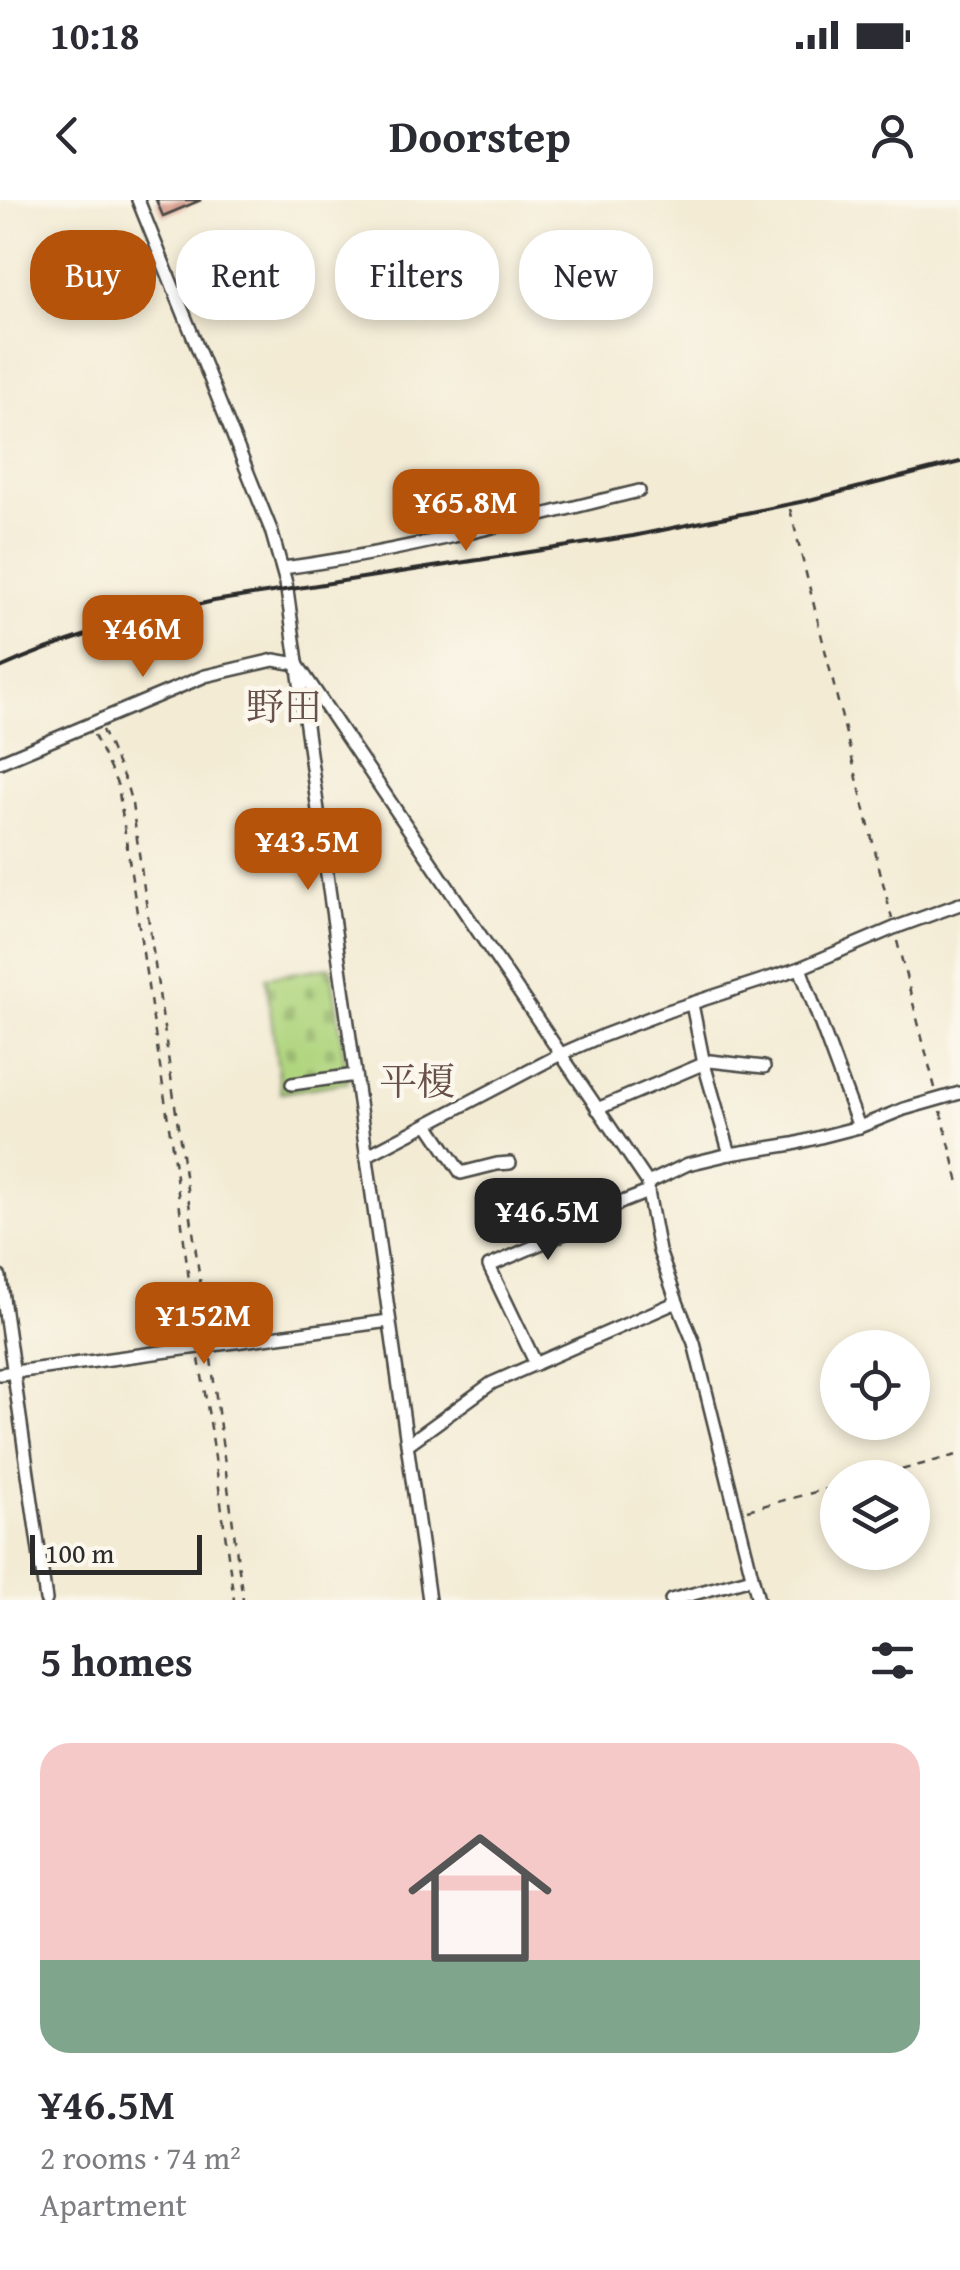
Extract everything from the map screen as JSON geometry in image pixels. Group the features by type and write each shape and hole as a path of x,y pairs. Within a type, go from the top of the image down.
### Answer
{"street":[{"path":"138,200 272,530 283,568 429,1600"},
{"path":"283,568 441,539 639,491"},
{"path":"0,762 205,676 274,660 296,664 648,1187 659,1251 694,1342 758,1600"},
{"path":"366,1156 602,1036 800,968 960,904"},
{"path":"800,968 859,1126"},
{"path":"692,1004 704,1064 730,1154"},
{"path":"597,1109 710,1061 764,1067"},
{"path":"292,1084 354,1074"},
{"path":"536,1364 490,1266 577,1228 688,1164 793,1144 960,1093"},
{"path":"428,1124 460,1173 510,1163"},
{"path":"0,1276 6,1373 46,1600"},
{"path":"408,1444 492,1384 676,1302"},
{"path":"6,1373 389,1321"},
{"path":"672,1600 752,1578"}],"path":[{"path":"790,508 960,1187"},
{"path":"93,723 118,786 244,1600"},
{"path":"93,723 126,783 132,804 234,1600"},
{"path":"930,1462 960,1454"},
{"path":"738,1512 820,1491"}],"green space":[{"path":"331,967 348,1082 281,1093 266,977"}],"building":[{"path":"156,200 201,200 163,216"}],"railway":[{"path":"0,668 105,629 214,601 633,536 805,501 960,462"}],"district":[{"name":"野田","path":"284,707"},
{"name":"平榎","path":"417,1082"}]}
